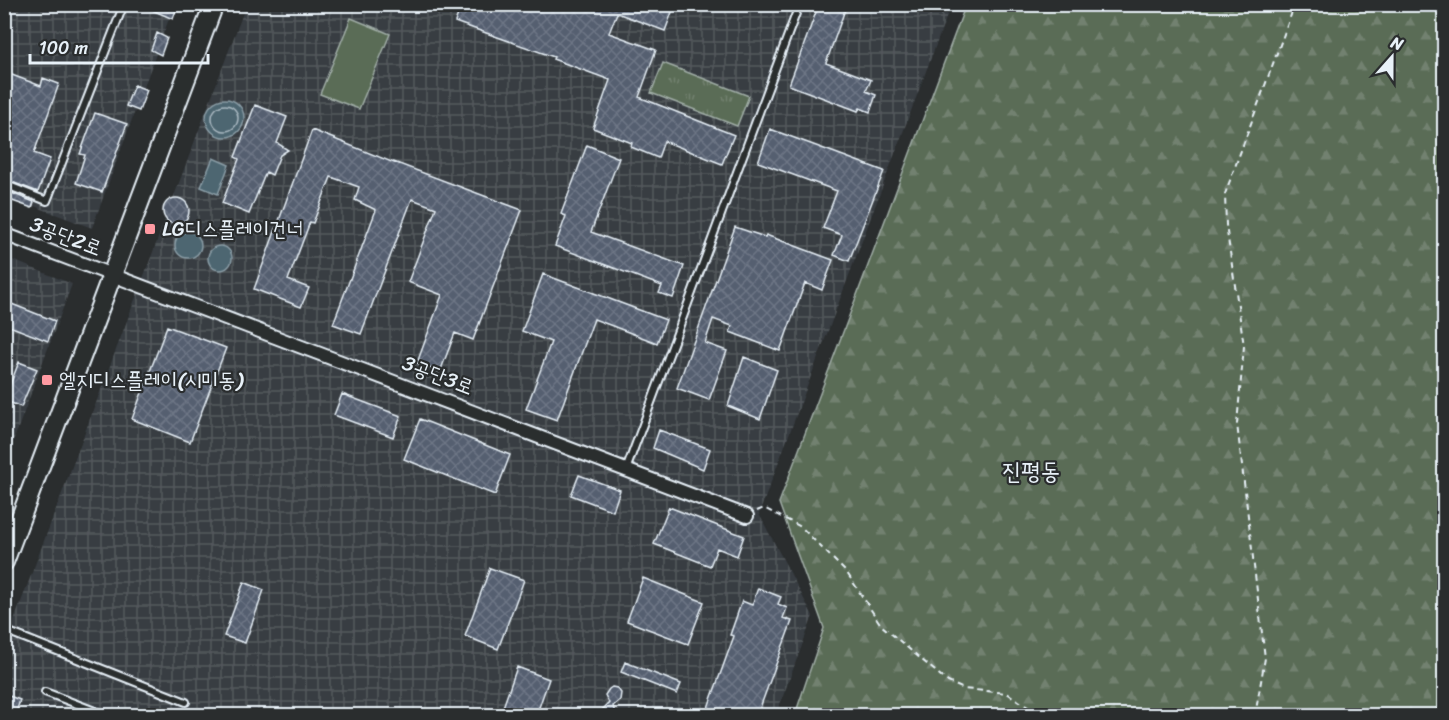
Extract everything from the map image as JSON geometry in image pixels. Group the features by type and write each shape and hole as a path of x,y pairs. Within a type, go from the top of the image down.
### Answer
{"main road":[{"path":"4,562 214,4"}],"street":[{"name":"3공단2로","path":"4,234 113,275"},
{"name":"3공단3로","path":"113,275 747,516"}],"lane":[{"path":"4,184 48,201 124,4"},
{"path":"626,470 798,8 797,4"},
{"path":"4,630 186,702"},
{"path":"45,692 108,716"}],"path":[{"path":"1255,716 1265,658 1237,424 1244,346 1224,209 1225,194 1295,4"},
{"path":"747,516 764,508 801,527 847,573 881,625 948,681 963,689 1007,693 1041,716"},
{"path":"1406,716 1444,708"}],"shaded area":[{"path":"4,5 174,5 92,228 5,195"},
{"path":"246,5 951,5 759,514 813,616 776,715 5,715 4,647"},
{"path":"5,257 72,284 5,463"}],"green space":[{"path":"966,4 1444,5 1444,715 795,715 824,628 779,503"},
{"path":"351,18 390,34 359,109 320,94"},
{"path":"663,63 749,96 737,126 651,93"}],"water":[{"path":"225,99 238,105 244,118 238,131 225,137 212,131 206,118 212,105"},
{"path":"213,158 229,165 218,194 201,187"},
{"path":"188,232 197,236 201,245 197,254 188,258 179,254 175,245 179,236"},
{"path":"220,246 225,247 231,253 231,263 225,269 220,270 215,269 209,263 208,258 209,253 215,247"}],"building":[{"path":"138,4 178,4 173,19"},
{"path":"462,4 675,4 665,31 617,13 609,33 656,50 639,97 734,135 722,164 664,141 658,158 631,147 632,143 593,128 610,80 553,59 554,57 455,22"},
{"path":"819,4 847,4 826,63 871,80 866,91 876,95 870,112 860,108 858,111 789,85"},
{"path":"157,33 167,38 161,55 151,50"},
{"path":"4,72 41,86 43,78 59,84 34,153 50,159 38,192 4,179"},
{"path":"134,85 147,90 139,111 126,106"},
{"path":"255,105 287,117 277,143 288,150 280,155 272,175 266,172 249,214 222,203 239,159 235,157"},
{"path":"95,113 127,124 102,192 76,183 85,155 80,154"},
{"path":"770,129 884,171 849,261 834,255 842,235 823,228 837,191 758,162"},
{"path":"312,130 522,210 473,340 455,333 440,372 417,363 442,295 408,282 436,208 412,199 361,334 333,324 376,210 355,200 359,187 331,177 313,223 310,222 288,280 309,288 301,307 254,289"},
{"path":"587,145 619,158 591,232 684,266 673,298 659,293 662,286 555,246 566,216 561,214"},
{"path":"4,190 34,202 32,208 4,198"},
{"path":"176,198 185,202 189,211 185,220 176,224 167,220 163,211 167,202"},
{"path":"735,227 765,237 766,235 833,260 822,290 805,283 780,351 730,332 732,326 713,319 705,343 727,351 709,400 677,388"},
{"path":"543,274 666,320 657,343 594,319 557,420 526,409 551,342 522,331"},
{"path":"4,301 55,321 48,341 4,324"},
{"path":"167,326 226,348 190,442 132,419"},
{"path":"744,357 777,370 760,419 728,406"},
{"path":"19,362 37,369 21,407 4,400"},
{"path":"342,394 401,416 393,437 334,415"},
{"path":"420,419 510,455 495,495 404,459"},
{"path":"659,430 710,449 703,469 653,448"},
{"path":"579,475 620,490 613,511 571,495"},
{"path":"669,507 744,536 737,556 717,548 710,566 654,544"},
{"path":"490,568 524,580 498,649 465,636"},
{"path":"643,578 704,602 688,644 627,621"},
{"path":"244,582 264,590 245,643 224,636"},
{"path":"758,588 781,597 778,604 787,608 783,618 792,621 757,716 705,716 734,636 730,635 742,601 752,605"},
{"path":"625,662 681,684 677,694 621,672"},
{"path":"517,667 549,679 536,716 500,716"},
{"path":"612,687 617,688 621,693 620,700 613,706 616,716 596,716 609,703 605,695"},
{"path":"4,694 20,700 15,716 4,714"}],"place":[{"name":"LG디스플레이건너","path":"150,229"},
{"name":"엘지디스플레이(시미동)","path":"47,380"}],"district":[{"name":"진평동","path":"1031,471"}]}
